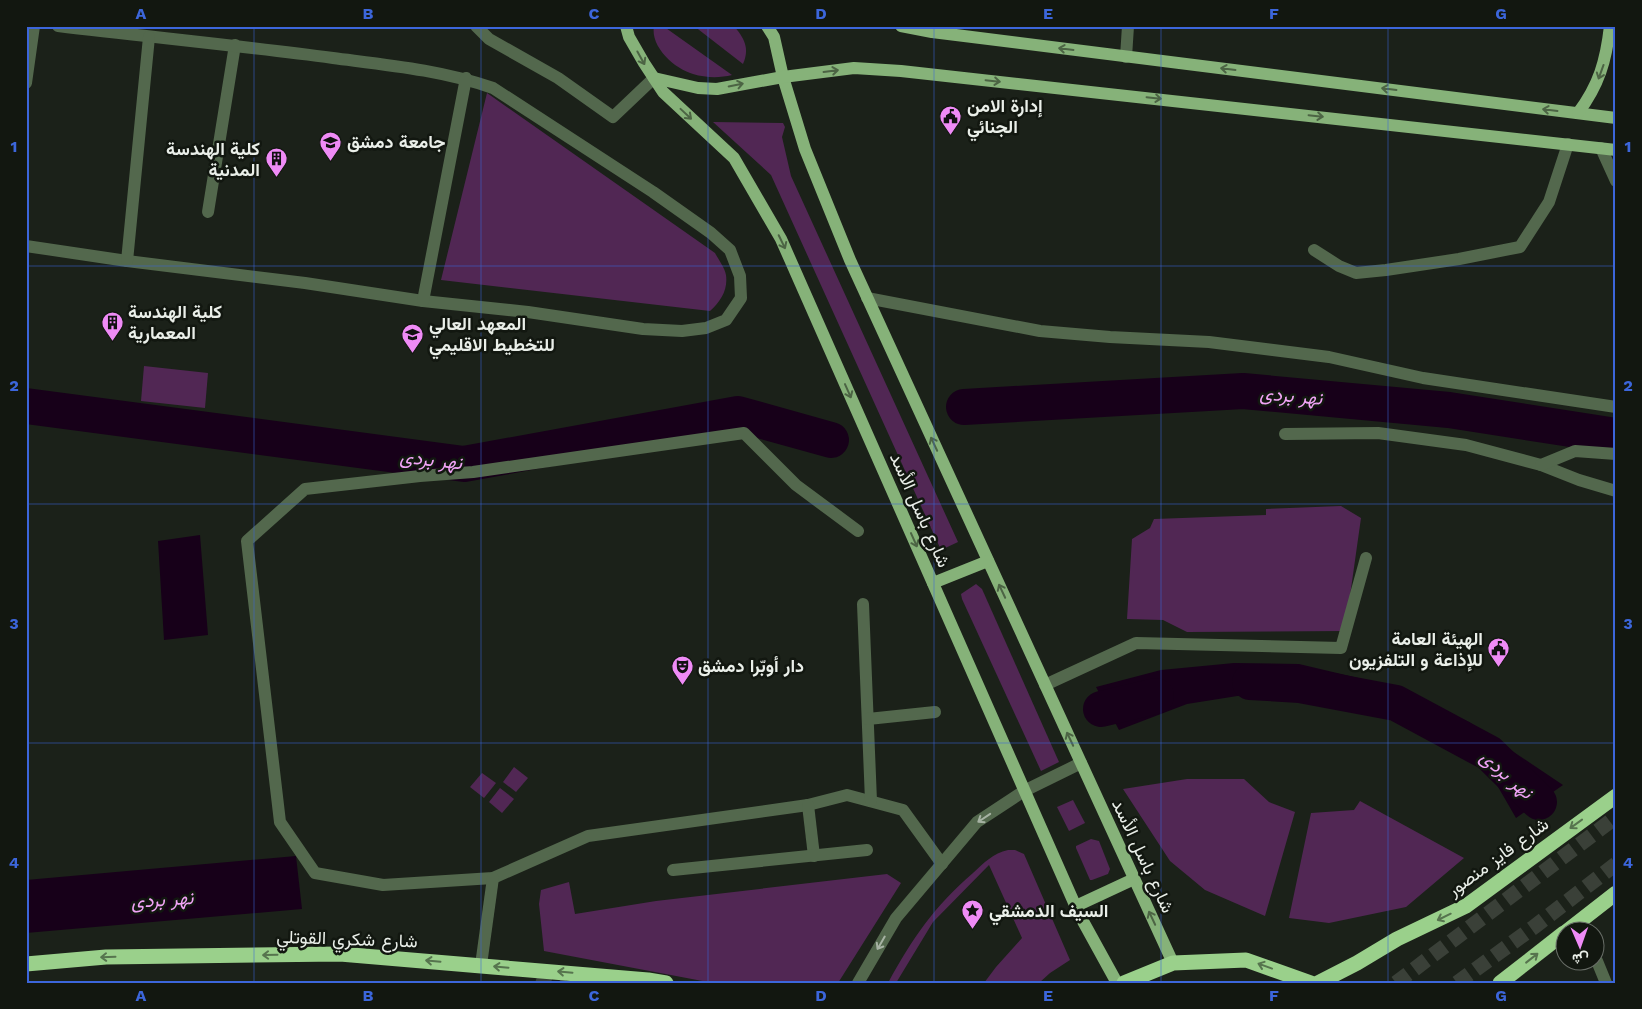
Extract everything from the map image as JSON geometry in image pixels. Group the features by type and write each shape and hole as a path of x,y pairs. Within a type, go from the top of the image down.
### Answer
{"highway":[{"name":"شارع فايز منصور","path":"1318,983 1357,963 1397,939 1466,906 1616,796"},
{"path":"1580,922 1616,893"},
{"path":"1500,983 1554,942"},
{"name":"شارع شكري القوتلي","path":"26,964 106,957 340,954 481,965 666,983"},
{"path":"1124,983 1172,963 1246,960 1311,983"}],"main road":[{"name":"شارع باسل الأسد","path":"767,26 774,37 782,77 805,150 850,260 1172,963"},
{"path":"901,26 932,32 1126,57 1616,118"},
{"path":"1578,113 1588,99 1603,67 1608,50 1610,26"},
{"name":"شارع باسل الأسد","path":"628,32 663,92 734,158 781,239 1024,791 1076,906 1117,983"},
{"path":"654,78 698,88 717,89 782,77 854,68 901,70 1616,150"},
{"path":"933,583 988,561"},
{"path":"1076,906 1134,879"}],"street":[{"path":"26,84 34,26"},
{"path":"26,246 127,261 305,283 423,301 528,312 643,329 682,332 706,328 726,320 741,298 740,276 730,250 711,233 653,192 493,88 466,78 412,68 235,45 58,26"},
{"path":"476,26 489,39 558,78 613,116 654,78"},
{"path":"1126,57 1128,26"},
{"path":"127,261 149,37"},
{"path":"208,212 235,45"},
{"path":"423,301 466,78"},
{"path":"1314,250 1339,266 1356,273 1460,259 1520,247 1549,202 1568,144"},
{"path":"1601,148 1616,181"},
{"path":"867,298 1040,331 1209,342 1329,357 1423,378 1616,407"},
{"path":"858,531 796,485 744,433 473,472 305,489 247,541 280,822 315,873 383,885 493,878 588,836 808,805 847,795 903,810 942,864"},
{"path":"1285,434 1378,433 1466,445 1616,490"},
{"path":"1541,466 1575,451 1616,454"},
{"path":"1045,685 1136,643 1341,648 1366,558"},
{"path":"862,604 870,801"},
{"path":"868,719 935,712"},
{"path":"858,983 896,918 977,822 1024,791 1081,763"},
{"path":"808,805 814,856"},
{"path":"673,870 867,850"},
{"path":"481,965 493,878"}],"shaded area":[{"path":"654,26 663,26 732,75 718,77 703,76 693,74 679,67 665,56 660,49 656,42"},
{"path":"694,26 734,26 741,35 746,48 743,64"},
{"path":"487,93 715,253 726,275 726,286 723,295 714,307 710,311 441,280"},
{"path":"713,122 783,123 785,127 782,137 791,176 958,542 941,550 771,175"},
{"path":"144,366 208,373 205,408 141,401"},
{"path":"1341,506 1361,518 1345,631 1187,632 1163,620 1127,619 1132,539 1150,528 1154,519 1266,515 1266,509"},
{"path":"976,584 982,589 1059,762 1041,771 962,599 961,594"},
{"path":"514,767 528,778 516,792 503,782"},
{"path":"482,773 496,783 484,798 470,787"},
{"path":"1187,779 1244,779 1269,802 1295,812 1265,916 1205,890 1170,861 1123,789"},
{"path":"500,788 514,799 502,813 489,802"},
{"path":"1073,800 1085,823 1069,831 1057,807"},
{"path":"1360,801 1464,858 1406,907 1329,923 1289,918 1311,813 1354,810"},
{"path":"1091,839 1099,841 1110,869 1108,874 1090,880 1076,846"},
{"path":"1015,850 1024,854 1070,960 1039,983 984,983 1022,938 989,865 933,922 896,983 888,983 906,951 947,898 989,859 998,853"},
{"path":"887,874 901,883 838,983 713,983 544,951 539,904 541,890 569,882 575,914 656,901"}],"water":[{"path":"200,535 208,635 164,640 158,541"},
{"path":"1234,663 1299,664 1388,685 1469,722 1563,785 1516,818 1475,747 1396,703 1300,686 1187,704 1119,730 1096,687 1161,670"},
{"path":"296,856 302,909 26,933 26,880"}],"waterway":[{"name":"نهر بردى","path":"964,407 1243,391 1449,410 1616,436"},
{"name":"نهر بردى","path":"26,406 464,464 738,414 831,440"},
{"name":"نهر بردى","path":"1250,682 1300,685 1396,703 1489,753 1539,802"},
{"name":"نهر بردى","path":"1101,709 1156,696"}],"tunnel":[{"path":"1396,983 1616,817"},
{"path":"1457,983 1616,864"},
{"path":"538,974 565,983"}],"place":[{"name":"إدارة الامن الجنائي","path":"951,135"},
{"name":"جامعة دمشق","path":"331,161"},
{"name":"كلية الهندسة المدنية","path":"276,178"},
{"name":"كلية الهندسة المعمارية","path":"112,341"},
{"name":"المعهد العالي للتخطيط الاقليمي","path":"413,353"},
{"name":"الهيئة العامة للإذاعة و التلفزيون","path":"1499,668"},
{"name":"دار أوبّرا دمشق","path":"682,685"},
{"name":"السيف الدمشقي","path":"973,930"}]}
